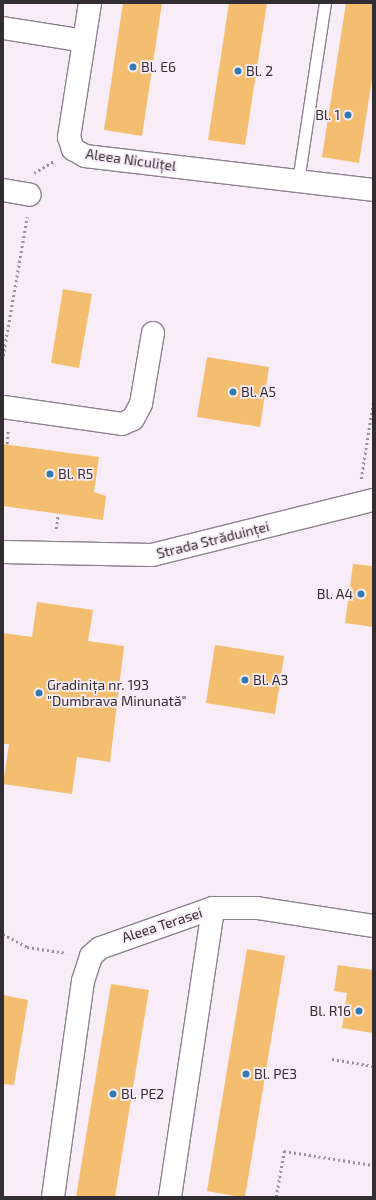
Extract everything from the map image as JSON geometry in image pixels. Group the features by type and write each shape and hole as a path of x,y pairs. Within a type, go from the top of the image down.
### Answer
{"street":[{"name":"Aleea Niculițel","path":"90,3 70,137 73,149 85,156 373,190"},
{"path":"3,28 84,41"},
{"path":"3,190 30,195"},
{"path":"3,407 122,424 133,419 141,404 153,333"},
{"name":"Strada Străduinței","path":"3,552 152,555 365,502"},
{"path":"213,908 257,908 373,926"},
{"name":"Aleea Terasei","path":"91,956 110,942 213,908 170,1197"},
{"path":"53,1197 83,981 91,956"}],"lane":[{"path":"298,181 324,3"}],"path":[{"path":"3,356 35,172 73,149"},
{"path":"365,502 373,403"},
{"path":"3,934 27,947 91,956"},
{"path":"332,1059 373,1066"},
{"path":"276,1197 284,1151 373,1165"}],"building":[{"name":"Bl. E6","path":"123,3 162,3 142,136 104,130"},
{"name":"Bl. 2","path":"229,3 267,3 245,145 208,140"},
{"name":"Bl. 1","path":"346,3 373,3 373,73 359,163 322,157"},
{"path":"63,289 92,294 79,368 51,363"},
{"name":"Bl. A5","path":"207,357 269,367 260,427 197,417"},
{"name":"Bl. R5","path":"3,444 99,457 94,492 106,496 103,520 3,506"},
{"name":"Bl. A4","path":"353,564 373,566 373,627 345,623"},
{"name":"Gradinița nr. 193 \"Dumbrava Minunată\"","path":"37,602 93,610 88,641 124,646 110,762 77,757 72,794 3,784 9,744 3,744 3,633 32,637"},
{"name":"Bl. A3","path":"215,645 284,656 275,714 206,703"},
{"name":"Bl. PE3","path":"247,949 285,956 245,1197 240,1197 207,1191"},
{"name":"Bl. R16","path":"338,965 373,970 373,1033 342,1028 347,993 334,991"},
{"name":"Bl. PE2","path":"111,984 149,990 115,1197 76,1197"},
{"path":"3,995 28,1000 14,1085 3,1084"}],"place":[{"name":"Bl. E6","path":"133,67"},
{"name":"Bl. 2","path":"238,71"},
{"name":"Bl. 1","path":"348,115"},
{"name":"Bl. A5","path":"233,392"},
{"name":"Bl. R5","path":"50,474"},
{"name":"Bl. A4","path":"361,594"},
{"name":"Bl. A3","path":"245,680"},
{"name":"Gradinița nr. 193 \"Dumbrava Minunată\"","path":"39,693"},
{"name":"Bl. R16","path":"359,1011"},
{"name":"Bl. PE3","path":"246,1074"},
{"name":"Bl. PE2","path":"113,1094"}]}
